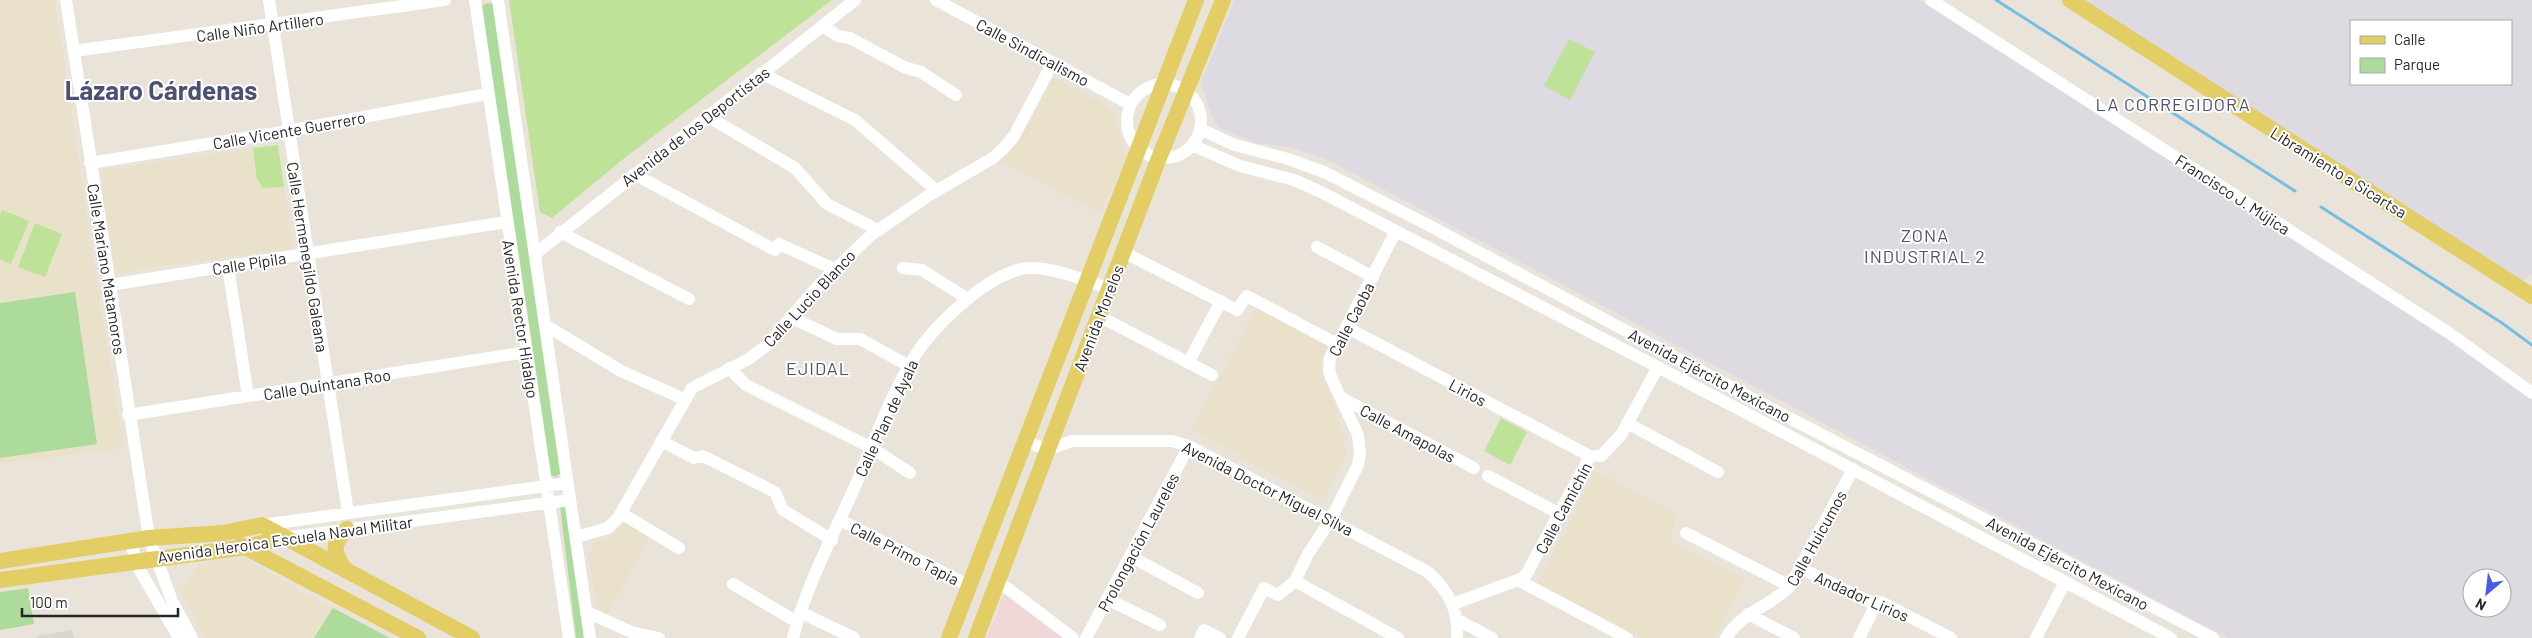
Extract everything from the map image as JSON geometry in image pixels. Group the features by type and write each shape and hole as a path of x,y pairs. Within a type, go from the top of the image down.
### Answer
{"main road":[{"name":"Avenida Morelos","path":"950,638 1196,0"},
{"name":"Avenida Morelos","path":"976,638 999,582 1159,158 1188,92 1224,0"},
{"name":"Libramiento a Sicartsa","path":"2070,0 2529,290"},
{"path":"344,570 335,554 336,540 348,521"},
{"path":"262,525 282,538 472,638"},
{"name":"Avenida Heroica Escuela Naval Militar","path":"0,561 149,538 222,533 262,525"},
{"path":"222,533 246,548 418,638"},
{"name":"Avenida Heroica Escuela Naval Militar","path":"0,580 154,558 246,548 282,538"}],"street":[{"name":"Calle Mariano Matamoros","path":"66,0 128,415 149,538 154,558 172,601 192,638"},
{"name":"Calle Hermenegildo Galeana","path":"269,0 348,521"},
{"name":"Calle Niño Artillero","path":"74,51 445,0"},
{"name":"Avenida Rector Hidalgo","path":"475,0 487,94 569,638"},
{"name":"Avenida Rector Hidalgo","path":"498,0 590,638"},
{"name":"Avenida de los Deportistas","path":"535,254 560,232 855,0"},
{"name":"Calle Sindicalismo","path":"936,0 1130,104"},
{"name":"Francisco J. Mújica","path":"1931,0 2449,333 2532,393"},
{"path":"824,26 838,36 850,38 904,67 921,72 956,95"},
{"name":"Calle Lucio Blanco","path":"576,537 608,528 622,513 660,440 692,388 747,360 766,346 834,269 878,230 937,191 971,172 1004,149 1017,129 1053,62"},
{"path":"762,73 855,120 937,191"},
{"path":"1163,83 1172,84 1188,92 1199,108 1200,129 1192,145 1181,154 1159,158 1140,149 1132,140 1127,129 1126,116 1130,104 1144,89 1163,83"},
{"name":"Calle Vicente Guerrero","path":"90,163 288,131 487,94"},
{"path":"707,116 794,168 827,204 878,230"},
{"name":"Avenida Ejército Mexicano","path":"1200,129 1235,145 1314,168 1350,186 1534,281 1757,401 2213,638"},
{"name":"Avenida Ejército Mexicano","path":"1192,145 1240,166 1307,185 1342,202 2168,636"},
{"path":"1307,185 1314,168"},
{"path":"634,174 774,250 779,244 834,269"},
{"path":"1342,202 1350,186"},
{"name":"Calle Pípila","path":"110,285 506,222"},
{"name":"Calle Caoba","path":"1295,581 1308,554 1331,519 1351,481 1360,454 1358,435 1329,370 1330,358 1396,231"},
{"path":"560,232 689,299"},
{"path":"1317,247 1372,277"},
{"path":"1123,252 1237,310 1247,296 1337,344"},
{"path":"228,266 248,396"},
{"path":"903,268 922,270 968,299"},
{"name":"Calle Plan de Ayala","path":"793,638 798,617 840,520 909,366 924,343 968,299 990,282 1023,269 1042,269 1087,280 1109,289"},
{"path":"1525,297 1534,281"},
{"path":"1188,363 1221,301"},
{"path":"1099,316 1212,376"},
{"path":"790,317 837,339 860,339 909,366"},
{"path":"545,325 620,371 684,399"},
{"name":"Lirios","path":"1346,328 1590,456"},
{"name":"Calle Quintana Roo","path":"128,415 526,352"},
{"name":"Calle Camichín","path":"1518,580 1530,570 1590,456 1601,456 1621,435 1658,367"},
{"path":"729,368 746,385 872,448 910,473"},
{"name":"Calle Amapolas","path":"1342,398 1474,468"},
{"path":"1750,415 1757,401"},
{"path":"1627,423 1718,472"},
{"name":"Calle Primo Tapia","path":"660,440 694,458 703,456 775,492 783,510 832,540"},
{"path":"1025,441 1048,450"},
{"name":"Avenida Doctor Miguel Silva","path":"1048,450 1072,441 1172,441 1190,446 1428,572 1442,585 1453,604 1457,638"},
{"name":"Prolongación Laureles","path":"1086,638 1190,446"},
{"name":"Calle Huicumos","path":"1726,638 1748,614 1782,594 1790,586 1853,469"},
{"path":"1488,476 1560,514"},
{"name":"Avenida Heroica Escuela Naval Militar","path":"282,538 348,521 568,483"},
{"name":"Avenida Heroica Escuela Naval Militar","path":"262,525 348,521 548,504 570,500"},
{"path":"1949,520 1957,505"},
{"path":"622,513 679,548"},
{"name":"Calle Primo Tapia","path":"840,520 970,586"},
{"path":"1686,533 1790,586"},
{"path":"130,542 135,561 179,638"},
{"path":"1130,556 1198,593"},
{"name":"Andador Lirios","path":"1800,568 1876,605 1881,602 1951,638"},
{"path":"1453,604 1518,580 1627,638"},
{"path":"1238,638 1264,588 1278,595 1295,581 1398,638"},
{"path":"999,582 1073,638"},
{"path":"2036,638 2065,582"},
{"path":"733,584 798,617 854,638"},
{"path":"1107,599 1160,625"},
{"path":"1859,638 1876,605"},
{"path":"587,612 631,632 659,638"},
{"path":"1748,614 1794,638"},
{"path":"2168,636 2173,618"},
{"path":"1456,619 1492,638"},
{"path":"1200,638 1204,630 1220,638"}],"shaded area":[{"path":"0,0 55,0 97,284 124,448 0,463"},
{"path":"1234,0 1919,0 2447,337 2532,399 2532,638 2228,638 1332,162 1291,147 1255,143 1220,128 1214,122 1201,83"},
{"path":"2079,0 2532,0 2532,274 2523,281"},
{"path":"1054,78 1105,105 1115,117 1126,161 1099,213 997,159 1017,144"},
{"path":"278,145 293,248 115,273 100,170"},
{"path":"1257,306 1328,344 1319,366 1322,377 1334,400 1347,454 1322,500 1192,430"},
{"path":"1596,471 1676,514 1670,542 1745,580 1713,638 1641,638 1537,584"},
{"path":"625,518 651,532 607,616 599,612 588,556 594,543 616,534"},
{"path":"241,556 332,609 313,638 205,638 181,592 199,564"},
{"path":"1005,592 1066,638 987,638"},
{"path":"72,630 74,638 37,638 37,636"}],"green space":[{"path":"509,0 832,0 622,160 552,218 540,212"},
{"path":"487,3 493,4 561,473 556,477 549,475 482,6"},
{"path":"1569,39 1595,52 1570,100 1544,86"},
{"path":"278,145 284,187 263,188 257,179 253,148"},
{"path":"2,210 29,221 11,264 0,259 0,215"},
{"path":"35,223 62,234 45,277 18,267"},
{"path":"75,292 97,444 0,458 0,303"},
{"path":"1501,418 1527,432 1510,465 1484,451"},
{"path":"560,506 566,506 585,638 576,638"},
{"path":"28,588 34,624 0,630 0,592"},
{"path":"333,608 390,638 314,638"}],"waterway":[{"path":"1996,0 2295,191"},
{"path":"2321,207 2502,323 2532,345"}],"district":[{"name":"Lázaro Cárdenas","path":"161,89"},
{"name":"LA CORREGIDORA","path":"2173,104"},
{"name":"ZONA INDUSTRIAL 2","path":"1925,245"},
{"name":"EJIDAL","path":"818,368"}]}
